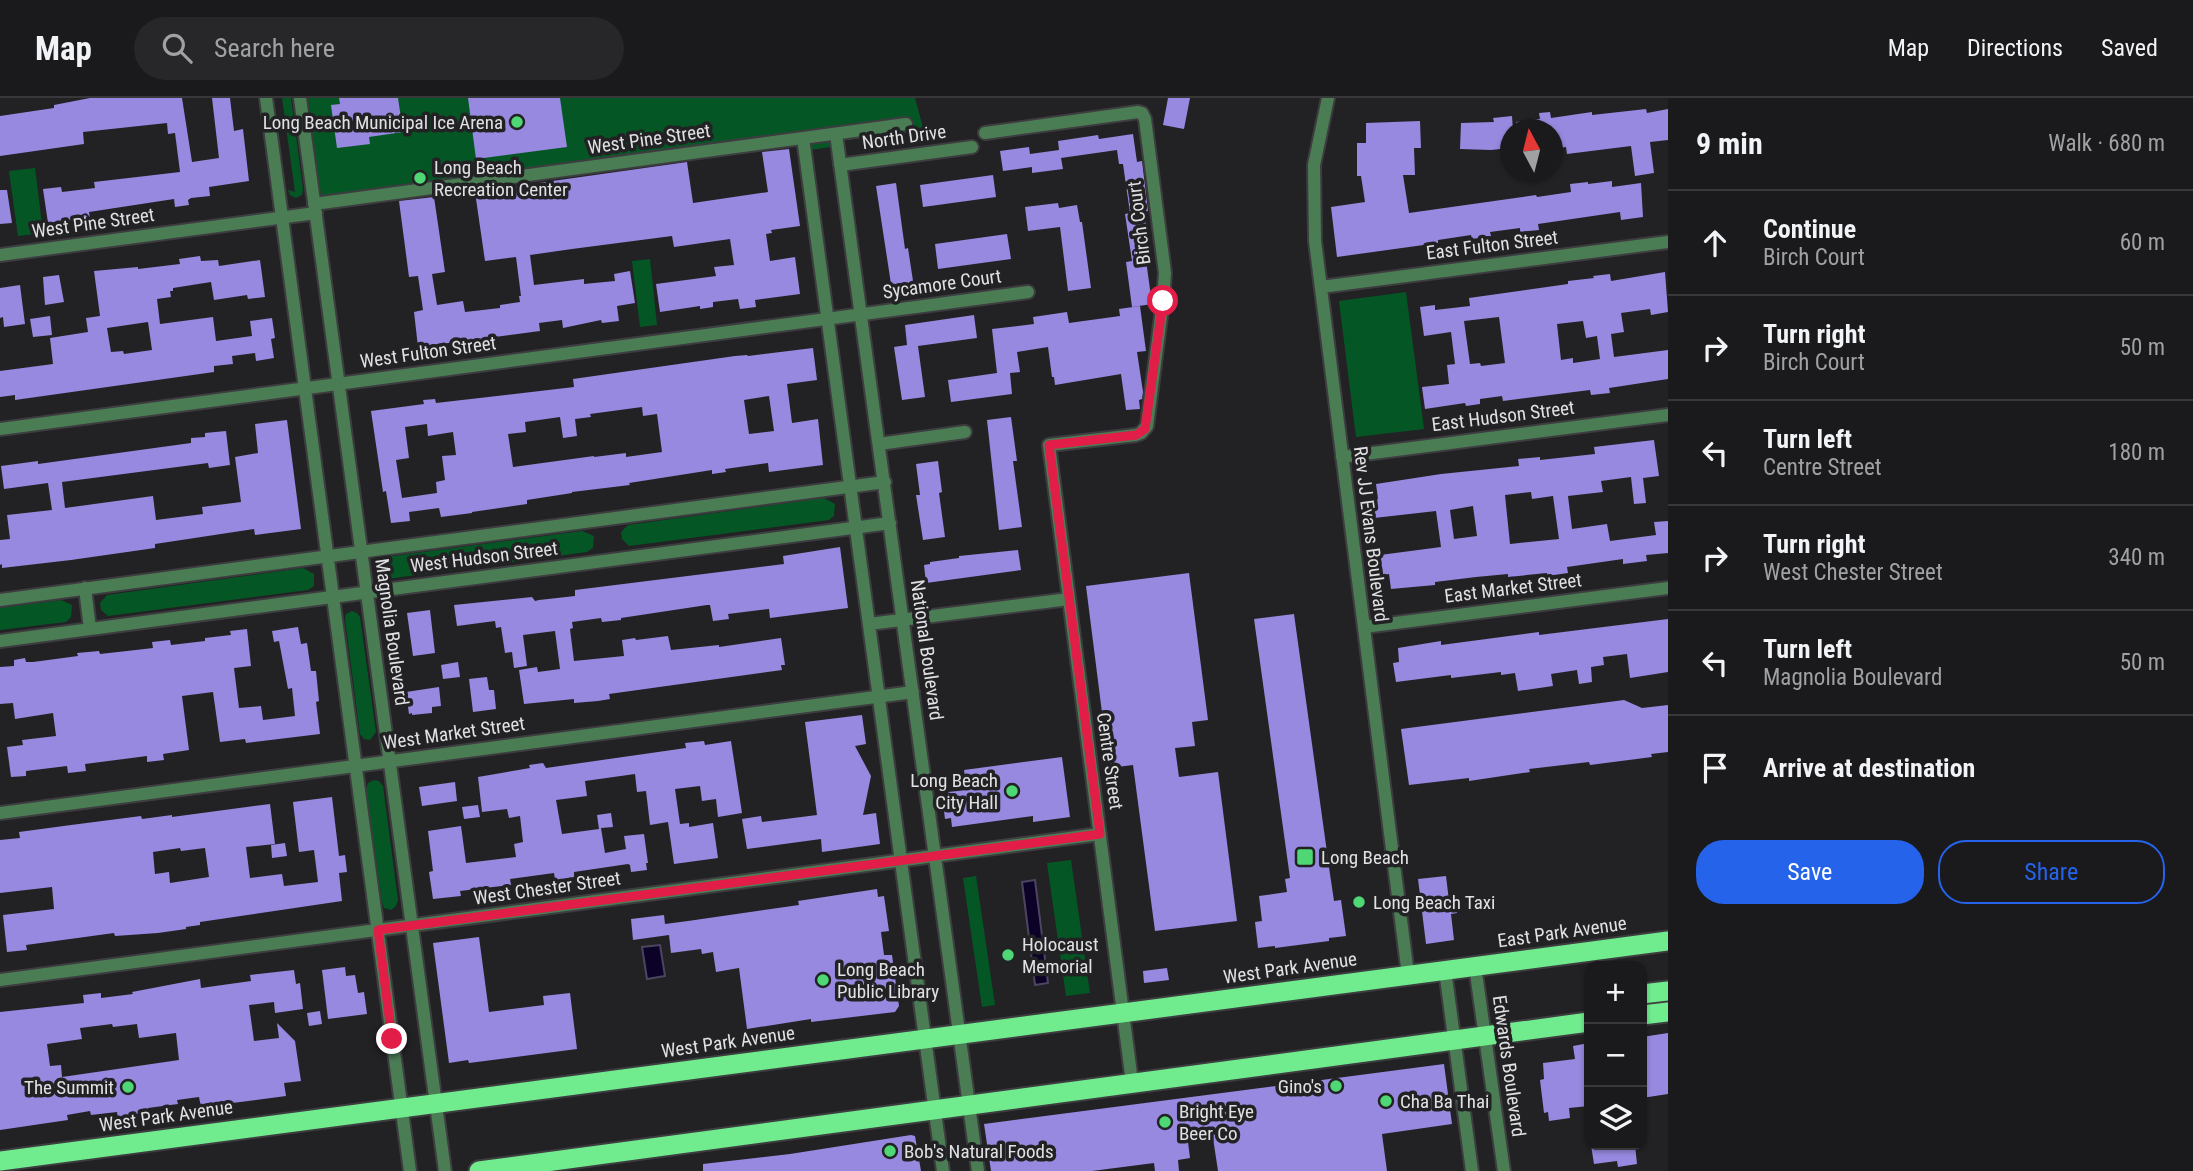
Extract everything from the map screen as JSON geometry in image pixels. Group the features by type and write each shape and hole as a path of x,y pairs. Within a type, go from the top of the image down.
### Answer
{"highway":[{"name":"East Park Avenue","path":"1461,968 1668,941"},
{"name":"West Park Avenue","path":"0,1161 1461,968"},
{"path":"1647,993 1668,991"},
{"path":"1647,1014 1668,1012"},
{"path":"479,1171 1584,1023"}],"street":[{"path":"266,98 410,1171"},
{"name":"Magnolia Boulevard","path":"300,98 445,1171"},
{"name":"Rev JJ Evans Boulevard","path":"1328,98 1312,183 1315,241 1408,975"},
{"name":"Birch Court","path":"985,132 1138,112 1143,114 1145,119 1165,273 1147,426 1136,435 1049,445"},
{"name":"West Pine Street","path":"0,255 282,217 315,208 906,124"},
{"name":"National Boulevard","path":"836,134 978,1171"},
{"path":"803,138 943,1171"},
{"name":"North Drive","path":"840,165 972,148"},
{"name":"East Fulton Street","path":"1321,287 1668,242"},
{"name":"Sycamore Court","path":"862,314 1028,292"},
{"name":"West Fulton Street","path":"0,429 862,314"},
{"name":"East Hudson Street","path":"1342,457 1668,415"},
{"path":"879,444 965,432"},
{"name":"Centre Street","path":"1049,445 1132,1082"},
{"name":"West Hudson Street","path":"0,600 885,482"},
{"name":"West Hudson Street","path":"0,640 890,523"},
{"path":"85,588 89,629"},
{"name":"East Market Street","path":"1364,627 1668,588"},
{"path":"869,624 1069,599"},
{"name":"West Market Street","path":"0,813 913,692"},
{"name":"West Chester Street","path":"0,979 1100,834"},
{"path":"1461,968 1455,1040 1472,1171"},
{"name":"Edwards Boulevard","path":"1461,968 1485,1036 1504,1171"}],"green space":[{"path":"282,98 291,98 303,189 302,195 296,198 290,195 288,190 295,192"},
{"name":"Long Beach Recreation Center","path":"308,98 915,98 924,131 837,141 838,146 803,151 802,141 322,205"},
{"path":"35,168 43,233 18,236 9,171"},
{"path":"650,259 657,325 640,327 632,261"},
{"path":"1406,292 1424,429 1356,437 1339,301"},
{"path":"824,498 835,504 834,516 829,520 629,546 622,539 621,532 628,525"},
{"path":"582,531 594,536 593,548 587,552 387,579 380,572 379,565 386,557"},
{"path":"303,568 314,574 314,586 308,590 108,616 101,610 100,603 107,595"},
{"path":"61,600 72,605 71,617 66,622 0,630 0,608"},
{"path":"352,611 360,617 376,732 370,740 364,739 360,734 345,619 346,614"},
{"path":"374,780 383,786 398,900 391,910 384,908 382,902 366,789 368,783"},
{"path":"1071,860 1090,993 1066,996 1047,863"},
{"path":"976,876 995,1005 982,1007 963,878"}],"shaded area":[{"path":"1035,880 1048,983 1035,985 1022,882"},
{"path":"660,945 665,976 647,979 642,947"}],"building":[{"path":"90,98 182,98 192,162 219,158 212,98 230,98 234,131 243,129 249,181 209,187 210,196 191,198 188,200 189,205 175,207 174,199 89,212 90,218 48,223 43,189 61,187 62,192 95,188 94,182 180,172 175,133 168,134 167,123 83,132 84,144 0,156 0,116 54,108 54,105"},
{"path":"339,98 398,98 403,132 369,137 370,144 337,148 331,105 340,104"},
{"name":"Long Beach Municipal Ice Arena","path":"468,98 560,98 567,147 476,159"},
{"path":"1168,98 1190,98 1184,129 1163,125"},
{"path":"1646,109 1647,113 1668,109 1668,140 1650,142 1654,173 1635,176 1631,146 1567,154 1566,147 1563,147 1563,119 1540,119 1539,113 1550,112 1551,118 1592,112 1592,115"},
{"path":"1512,116 1512,119 1500,119 1500,149 1460,149 1461,123 1494,122 1493,118"},
{"path":"1420,121 1421,148 1414,148 1415,175 1403,175 1409,213 1571,192 1570,184 1612,181 1612,187 1641,183 1643,217 1621,220 1620,212 1538,224 1539,230 1520,232 1520,228 1490,232 1491,236 1472,239 1471,235 1438,240 1438,243 1337,257 1331,207 1365,202 1361,176 1357,176 1357,143 1366,143 1366,123"},
{"path":"1133,134 1137,162 1142,161 1148,211 1144,212 1148,238 1143,238 1152,304 1132,307 1126,262 1132,261 1125,214 1130,213 1123,164 1119,164 1117,150 1061,158 1063,169 1032,173 1032,167 1003,171 1000,151 1029,147 1030,154 1059,150 1058,141 1098,135 1099,139"},
{"path":"789,149 800,226 771,230 772,233 766,234 770,261 795,257 800,294 755,300 756,307 740,309 738,299 713,302 713,307 700,309 700,306 660,312 656,284 716,276 714,267 734,265 730,239 674,247 672,236 572,249 530,255 534,285 584,279 584,284 615,281 614,274 630,271 635,303 617,306 619,321 602,323 601,320 563,328 562,320 539,323 540,331 418,347 414,312 423,310 418,276 409,277 399,201 434,197 445,272 432,274 437,305 463,301 465,312 500,308 500,305 520,302 516,257 485,261 475,192 687,162 693,203 768,192 762,152"},
{"path":"993,175 996,197 923,207 920,185"},
{"path":"896,183 905,249 908,248 915,294 893,297 876,186"},
{"path":"0,190 7,190 12,223 0,224"},
{"path":"1058,203 1059,208 1077,205 1082,222 1091,288 1068,291 1060,227 1028,231 1025,207"},
{"path":"1007,234 1011,259 938,269 935,244"},
{"path":"200,256 201,261 218,260 219,266 260,260 265,297 248,299 247,295 214,300 211,282 173,288 173,291 170,291 171,297 157,299 160,324 213,317 216,341 252,336 250,321 272,318 274,358 256,361 255,353 232,356 233,364 214,366 214,372 15,400 15,395 0,397 0,371 53,364 50,338 88,332 86,318 100,316 94,271 180,264 179,259","holes":["148,322 152,350 124,354 123,351 111,352 107,328"]},
{"path":"1665,272 1668,312 1651,315 1650,309 1621,313 1624,332 1611,334 1614,357 1668,350 1668,379 1609,388 1610,393 1591,395 1590,390 1503,401 1502,396 1480,399 1480,404 1466,406 1465,403 1425,409 1422,387 1449,384 1447,365 1455,364 1451,332 1424,336 1420,307 1435,305 1435,310 1470,306 1469,298 1568,284 1568,281 1594,278 1593,276 1610,274 1611,281","holes":["1499,317 1505,363 1481,366 1480,363 1470,364 1464,321","1583,321 1586,338 1597,336 1600,359 1573,363 1573,358 1561,360 1557,324"]},
{"path":"59,275 64,302 45,305 43,277"},
{"path":"20,285 25,324 4,327 3,317 0,318 0,288"},
{"path":"1140,306 1146,351 1137,352 1143,392 1142,399 1139,400 1140,409 1126,410 1121,374 1055,385 1048,347 1017,352 1020,372 1010,373 1012,394 951,402 948,380 997,373 992,329 1034,324 1033,317 1067,312 1069,323 1120,316 1119,309"},
{"path":"974,315 977,338 918,346 925,397 902,400 894,347 907,345 905,325"},
{"path":"50,316 52,335 33,337 30,319"},
{"path":"813,348 817,380 787,384 792,423 818,419 823,465 769,472 768,463 725,469 726,472 712,474 712,470 527,500 527,504 472,513 441,517 439,508 409,512 410,521 391,523 386,491 383,492 371,411 424,404 423,400 435,399 436,403 574,387 573,379","holes":["769,396 774,431 749,434 744,400","642,407 643,416 657,414 662,452 626,457 626,453 594,456 513,467 508,434 526,432 525,422 560,417 563,438 577,436 575,419 591,417 590,414","427,424 428,436 453,432 456,455 442,456 445,480 436,482 437,493 402,498 396,460 409,458 405,427"]},
{"path":"1011,417 1017,461 1013,461 1022,527 999,530 987,420"},
{"path":"287,420 301,529 255,535 254,529 155,544 155,548 71,560 2,568 2,564 0,565 0,540 10,539 7,515 52,510 48,483 4,489 1,466 38,461 38,464 191,443 191,438 205,437 205,433 226,431 230,465 209,468 208,463 62,482 65,508 153,496 156,520 203,514 202,507 241,502 235,457 258,453 255,424"},
{"path":"1654,440 1659,476 1643,478 1646,503 1634,504 1631,477 1601,481 1603,492 1568,496 1572,529 1607,524 1610,541 1656,535 1654,522 1668,521 1668,553 1646,555 1647,561 1623,564 1623,559 1567,567 1568,573 1547,576 1547,573 1508,577 1508,574 1391,589 1389,574 1383,575 1380,555 1441,547 1436,511 1374,518 1372,500 1378,499 1376,484 1519,466 1518,459 1540,457 1540,460 1595,454 1594,447","holes":["1531,492 1532,499 1553,496 1559,539 1510,544 1505,495","1473,506 1477,536 1454,539 1450,510"]},
{"path":"938,461 945,537 923,540 916,495 920,495 916,464"},
{"path":"840,547 848,608 770,618 769,609 728,614 729,619 713,621 710,605 707,605 621,620 602,622 601,618 572,622 573,628 570,629 574,661 624,656 622,640 635,638 668,636 671,650 719,647 781,638 785,665 781,665 782,670 609,694 610,699 598,701 574,703 574,699 524,704 519,670 537,667 538,672 560,669 555,631 523,635 527,666 514,668 512,652 505,653 501,627 496,628 495,621 457,626 454,605 532,597 535,601 575,596 575,590 784,564 783,556"},
{"path":"1018,550 1021,570 926,583 924,565 930,562"},
{"path":"1189,573 1208,720 1192,722 1195,746 1175,748 1179,777 1218,772 1237,921 1155,931 1133,765 1109,768 1086,586"},
{"path":"430,610 435,653 413,656 407,613"},
{"path":"1294,614 1334,901 1341,900 1346,936 1329,938 1329,941 1258,948 1255,922 1262,921 1259,896 1287,892 1285,879 1290,878 1254,619"},
{"path":"1668,619 1668,672 1630,678 1627,654 1603,657 1604,665 1591,667 1592,682 1579,684 1577,670 1551,674 1553,686 1518,691 1515,673 1451,678 1451,675 1396,682 1393,663 1399,662 1398,648 1441,641 1441,645"},
{"path":"298,627 301,644 307,643 311,671 316,671 320,734 246,743 245,739 220,742 213,692 182,696 189,750 163,754 164,760 147,762 147,756 85,764 86,771 68,773 67,766 26,771 26,776 11,777 7,747 23,745 22,740 56,736 53,713 15,719 13,703 0,704 0,667 14,666 14,660 25,658 26,662 33,662 78,656 77,653 99,651 100,654 153,648 152,642 170,640 171,645 205,641 205,638 231,635 230,631 247,629 251,666 234,668 239,708 261,706 263,720 295,716 292,688 288,689 279,641 274,642 272,631"},
{"path":"458,662 460,677 443,679 441,665"},
{"path":"487,677 489,690 494,690 496,709 473,712 469,679"},
{"path":"439,687 441,706 432,707 432,713 409,714 406,692"},
{"path":"1624,700 1642,708 1668,705 1668,752 1651,754 1652,757 1590,765 1589,762 1529,769 1530,772 1469,781 1469,778 1409,785 1401,729"},
{"path":"862,715 866,744 855,746 871,776 863,815 876,813 880,844 822,852 821,839 747,849 742,819 761,816 762,822 817,815 805,722"},
{"path":"704,741 705,745 731,741 742,813 718,817 716,799 702,801 700,786 675,789 680,824 689,823 689,827 713,823 718,858 674,864 668,822 650,825 646,791 637,792 635,774 585,781 587,796 556,800 562,834 599,829 597,815 611,813 613,827 601,828 605,853 626,849 624,836 644,834 647,870 631,872 628,864 574,872 574,877 555,880 554,873 510,879 511,885 460,891 461,896 433,899 428,831 461,826 466,863 516,857 514,844 523,842 520,816 509,818 507,809 482,812 478,777 530,768 529,765 543,763 546,768 686,748 685,743"},
{"name":"Long Beach City Hall","path":"1062,757 1070,817 1033,822 1033,816 952,827 951,818 945,819 943,803 949,802 948,792 967,790 964,770"},
{"path":"455,782 457,801 422,806 419,787"},
{"path":"332,797 339,856 345,855 347,872 339,873 342,901 200,922 200,925 186,929 115,936 114,933 26,945 27,950 7,952 3,915 54,909 52,887 0,893 0,840 20,838 19,832 71,825 141,816 142,819 172,817 270,804 275,844 246,847 250,878 282,874 284,886 318,882 314,850 299,852 293,802","holes":["180,848 181,851 205,848 209,877 170,883 169,872 155,874 153,852"]},
{"path":"478,805 480,817 464,819 462,807"},
{"path":"285,843 287,856 272,858 271,845"},
{"path":"1446,876 1449,901 1456,901 1457,913 1451,914 1454,940 1426,944 1418,879"},
{"path":"877,889 878,897 884,896 889,931 881,932 884,955 892,955 899,1006 895,1012 811,1022 811,1019 747,1029 739,968 716,972 713,952 702,954 701,949 671,953 669,935 633,940 631,919 664,915 665,924 799,905 798,901"},
{"path":"479,937 489,1012 544,1005 543,996 570,993 577,1049 469,1063 468,1060 449,1063 433,943"},
{"path":"345,967 346,976 355,975 358,993 364,992 367,1014 328,1019 322,970"},
{"path":"1167,968 1169,980 1144,983 1143,971"},
{"path":"294,970 296,984 300,983 303,1009 275,1013 274,1002 249,1005 254,1041 279,1038 277,1023 295,1041 301,1081 284,1083 286,1096 201,1107 199,1097 177,1100 178,1104 148,1108 149,1114 118,1118 117,1112 91,1115 90,1111 67,1115 68,1120 0,1130 0,1012 84,1003 83,995 101,993 101,998 133,994 132,992 200,979 201,988 251,981 250,975","holes":["112,1024 113,1027 137,1024 139,1038 176,1033 179,1060 62,1077 61,1065 50,1066 47,1044 82,1039 80,1028"]},
{"path":"320,1011 322,1024 309,1026 307,1013"},
{"path":"1668,1033 1668,1094 1647,1097 1647,1036"},
{"path":"1584,1044 1584,1106 1569,1108 1570,1118 1549,1121 1548,1112 1544,1113 1540,1080 1544,1079 1543,1063 1575,1059 1573,1046"},
{"path":"1444,1064 1452,1124 1382,1134 1387,1171 1218,1171 1213,1138 1188,1142 1190,1158 1178,1160 1179,1171 1155,1171 1154,1163 1092,1171 991,1171 984,1124"},
{"path":"915,1136 921,1171 703,1171 703,1164 790,1154"},
{"path":"1592,1150 1636,1150 1637,1164 1618,1167 1617,1161 1594,1164"}],"place":[{"name":"Long Beach Municipal Ice Arena","path":"517,122"},
{"name":"Long Beach Recreation Center","path":"420,178"},
{"name":"Long Beach City Hall","path":"1012,791"},
{"name":"Long Beach","path":"1305,857"},
{"name":"Long Beach Taxi","path":"1359,902"},
{"name":"Holocaust Memorial","path":"1008,955"},
{"name":"Long Beach Public Library","path":"823,980"},
{"name":"Gino's","path":"1336,1086"},
{"name":"The Summit","path":"128,1087"},
{"name":"Cha Ba Thai","path":"1386,1101"},
{"name":"Bright Eye Beer Co","path":"1165,1122"},
{"name":"Bob's Natural Foods","path":"890,1151"}],"route":[{"path":"392,1039 378,930 1100,834 1049,445 1136,435 1145,429 1163,301"}]}
